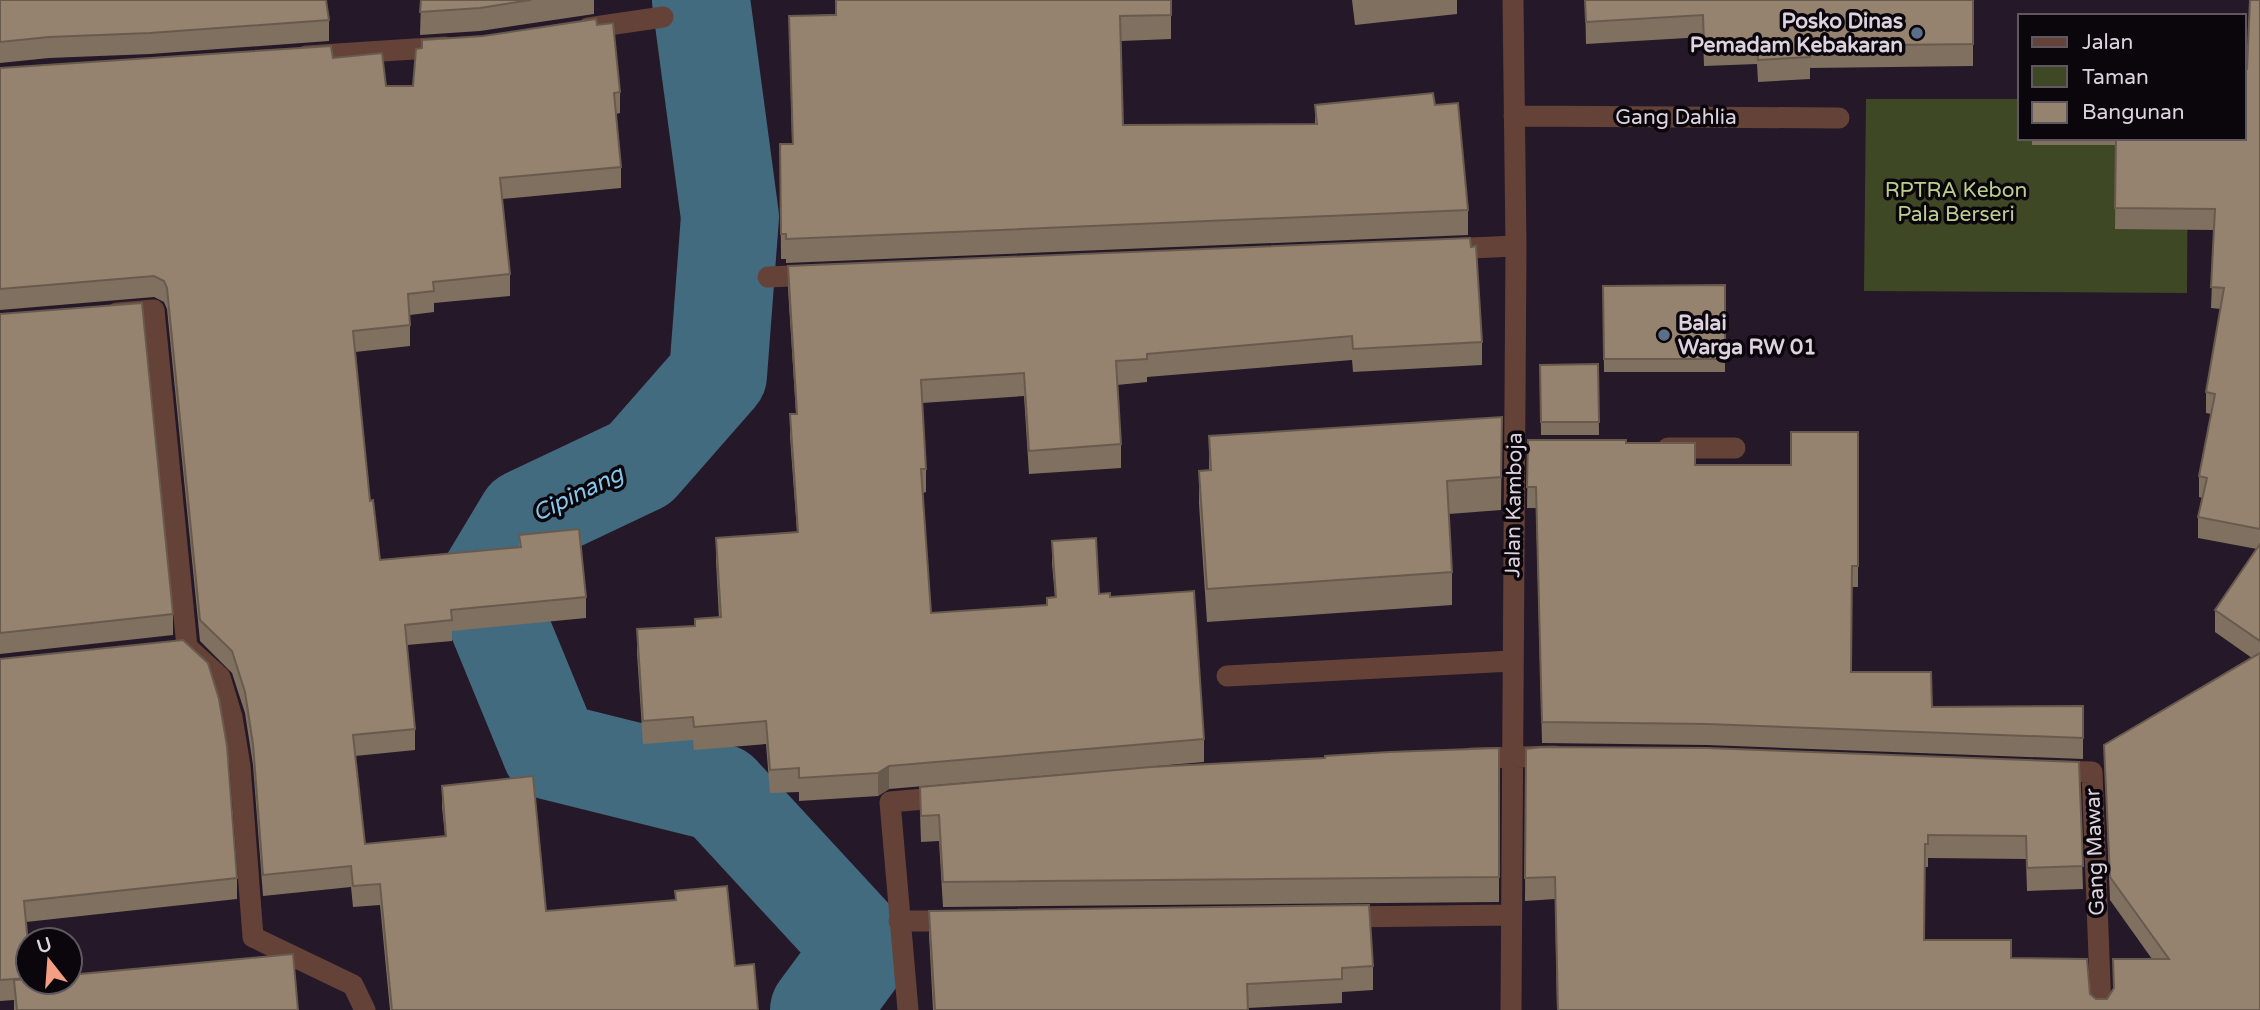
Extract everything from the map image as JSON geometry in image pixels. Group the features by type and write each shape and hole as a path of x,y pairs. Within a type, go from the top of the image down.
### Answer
{"street":[{"name":"Jalan Kamboja","path":"1511,1010 1512,661 1523,448 1516,246 1513,0"},
{"path":"572,31 663,17"},
{"path":"289,57 467,45"},
{"name":"Gang Dahlia","path":"1514,116 1839,118"},
{"path":"1433,249 1516,246"},
{"path":"768,277 837,274"},
{"path":"102,314 154,310 180,648 220,677 232,717 240,766 253,937 353,985 365,1010"},
{"path":"1653,448 1735,448"},
{"path":"1227,676 1512,661"},
{"path":"1455,760 1511,756 1581,757"},
{"name":"Gang Mawar","path":"2037,770 2092,772 2101,1010"},
{"path":"908,1010 890,802 972,795"},
{"path":"1317,917 1511,915"},
{"path":"900,921 983,920"}],"green space":[{"name":"RPTRA Kebon Pala Berseri","path":"1866,99 2018,99 2018,140 2188,140 2187,293 1864,291"}],"building":[{"path":"0,0 326,0 329,20 0,42"},
{"path":"421,0 531,0 480,8 420,12"},
{"path":"836,0 1171,0 1171,15 1120,16 1123,125 1317,124 1315,105 1433,93 1435,105 1458,103 1468,210 786,239 786,234 781,234 780,144 793,144 789,16 836,15"},
{"path":"1585,0 1973,0 1973,44 1810,46 1810,57 1758,60 1757,42 1704,45 1703,15 1586,22"},
{"path":"2250,0 2260,0 2260,529 2198,517 2207,478 2199,476 2215,394 2206,392 2224,288 2211,287 2215,209 2115,208 2116,140 2246,140"},
{"path":"596,19 597,25 613,23 620,92 614,93 621,167 500,178 510,274 433,282 434,291 408,294 410,325 353,331 370,501 373,500 380,560 521,547 519,535 579,529 586,597 451,610 452,620 405,625 415,729 353,735 365,844 446,836 442,786 533,776 546,911 676,900 675,891 727,886 735,966 754,964 758,1010 392,1010 380,884 353,886 351,866 263,875 253,744 245,692 232,651 200,620 167,288 164,281 154,276 0,289 0,68 331,46 333,58 382,53 386,86 413,86 416,49 422,48 422,40 483,36"},
{"path":"1470,238 1471,247 1476,246 1482,342 1353,349 1352,336 1147,354 1147,359 1116,361 1121,444 1029,451 1024,373 921,380 926,469 921,469 931,613 1047,605 1047,598 1056,597 1052,541 1096,538 1099,594 1110,593 1110,597 1194,591 1204,739 889,766 878,773 799,778 799,768 770,770 766,721 694,727 693,717 643,721 637,629 695,626 695,619 721,617 716,538 798,532 790,414 797,414 788,266"},
{"name":"Balai Warga RW 01","path":"1725,285 1725,359 1604,359 1603,286"},
{"path":"142,303 173,614 0,633 0,314"},
{"path":"1598,364 1599,422 1541,422 1540,365"},
{"path":"1502,417 1501,477 1447,481 1452,572 1207,589 1199,471 1211,470 1209,436"},
{"path":"1791,432 1858,432 1858,566 1852,566 1851,672 1931,672 1932,707 2083,706 2083,738 1707,724 1542,722 1536,487 1527,487 1528,440 1695,443 1695,465 1791,465"},
{"path":"2260,544 2260,641 2215,610"},
{"path":"183,640 208,663 219,699 227,746 237,878 24,901 26,926 14,926 14,979 0,980 0,659"},
{"path":"2260,653 2260,1010 1558,1010 1555,877 1525,878 1526,749 1707,748 2079,762 2083,866 2027,868 2026,836 1928,835 1928,844 1925,844 1924,940 2011,940 2011,958 2087,959 2090,994 2096,999 2107,999 2114,988 2113,959 2169,959 2110,877 2104,745"},
{"path":"1499,748 1499,877 943,882 939,815 921,816 920,787 1151,767"},
{"path":"1369,905 1373,966 1342,968 1342,979 1247,984 1248,1010 935,1010 929,911"},
{"path":"293,954 298,1010 17,1010 16,996 84,996 84,974"}],"waterway":[{"name":"Cipinang","path":"701,0 730,217 718,375 640,464 526,518 484,588 551,751 720,793 864,949 819,1010"}],"place":[{"name":"Posko Dinas Pemadam Kebakaran","path":"1917,33"},
{"name":"Balai Warga RW 01","path":"1664,335"}]}
